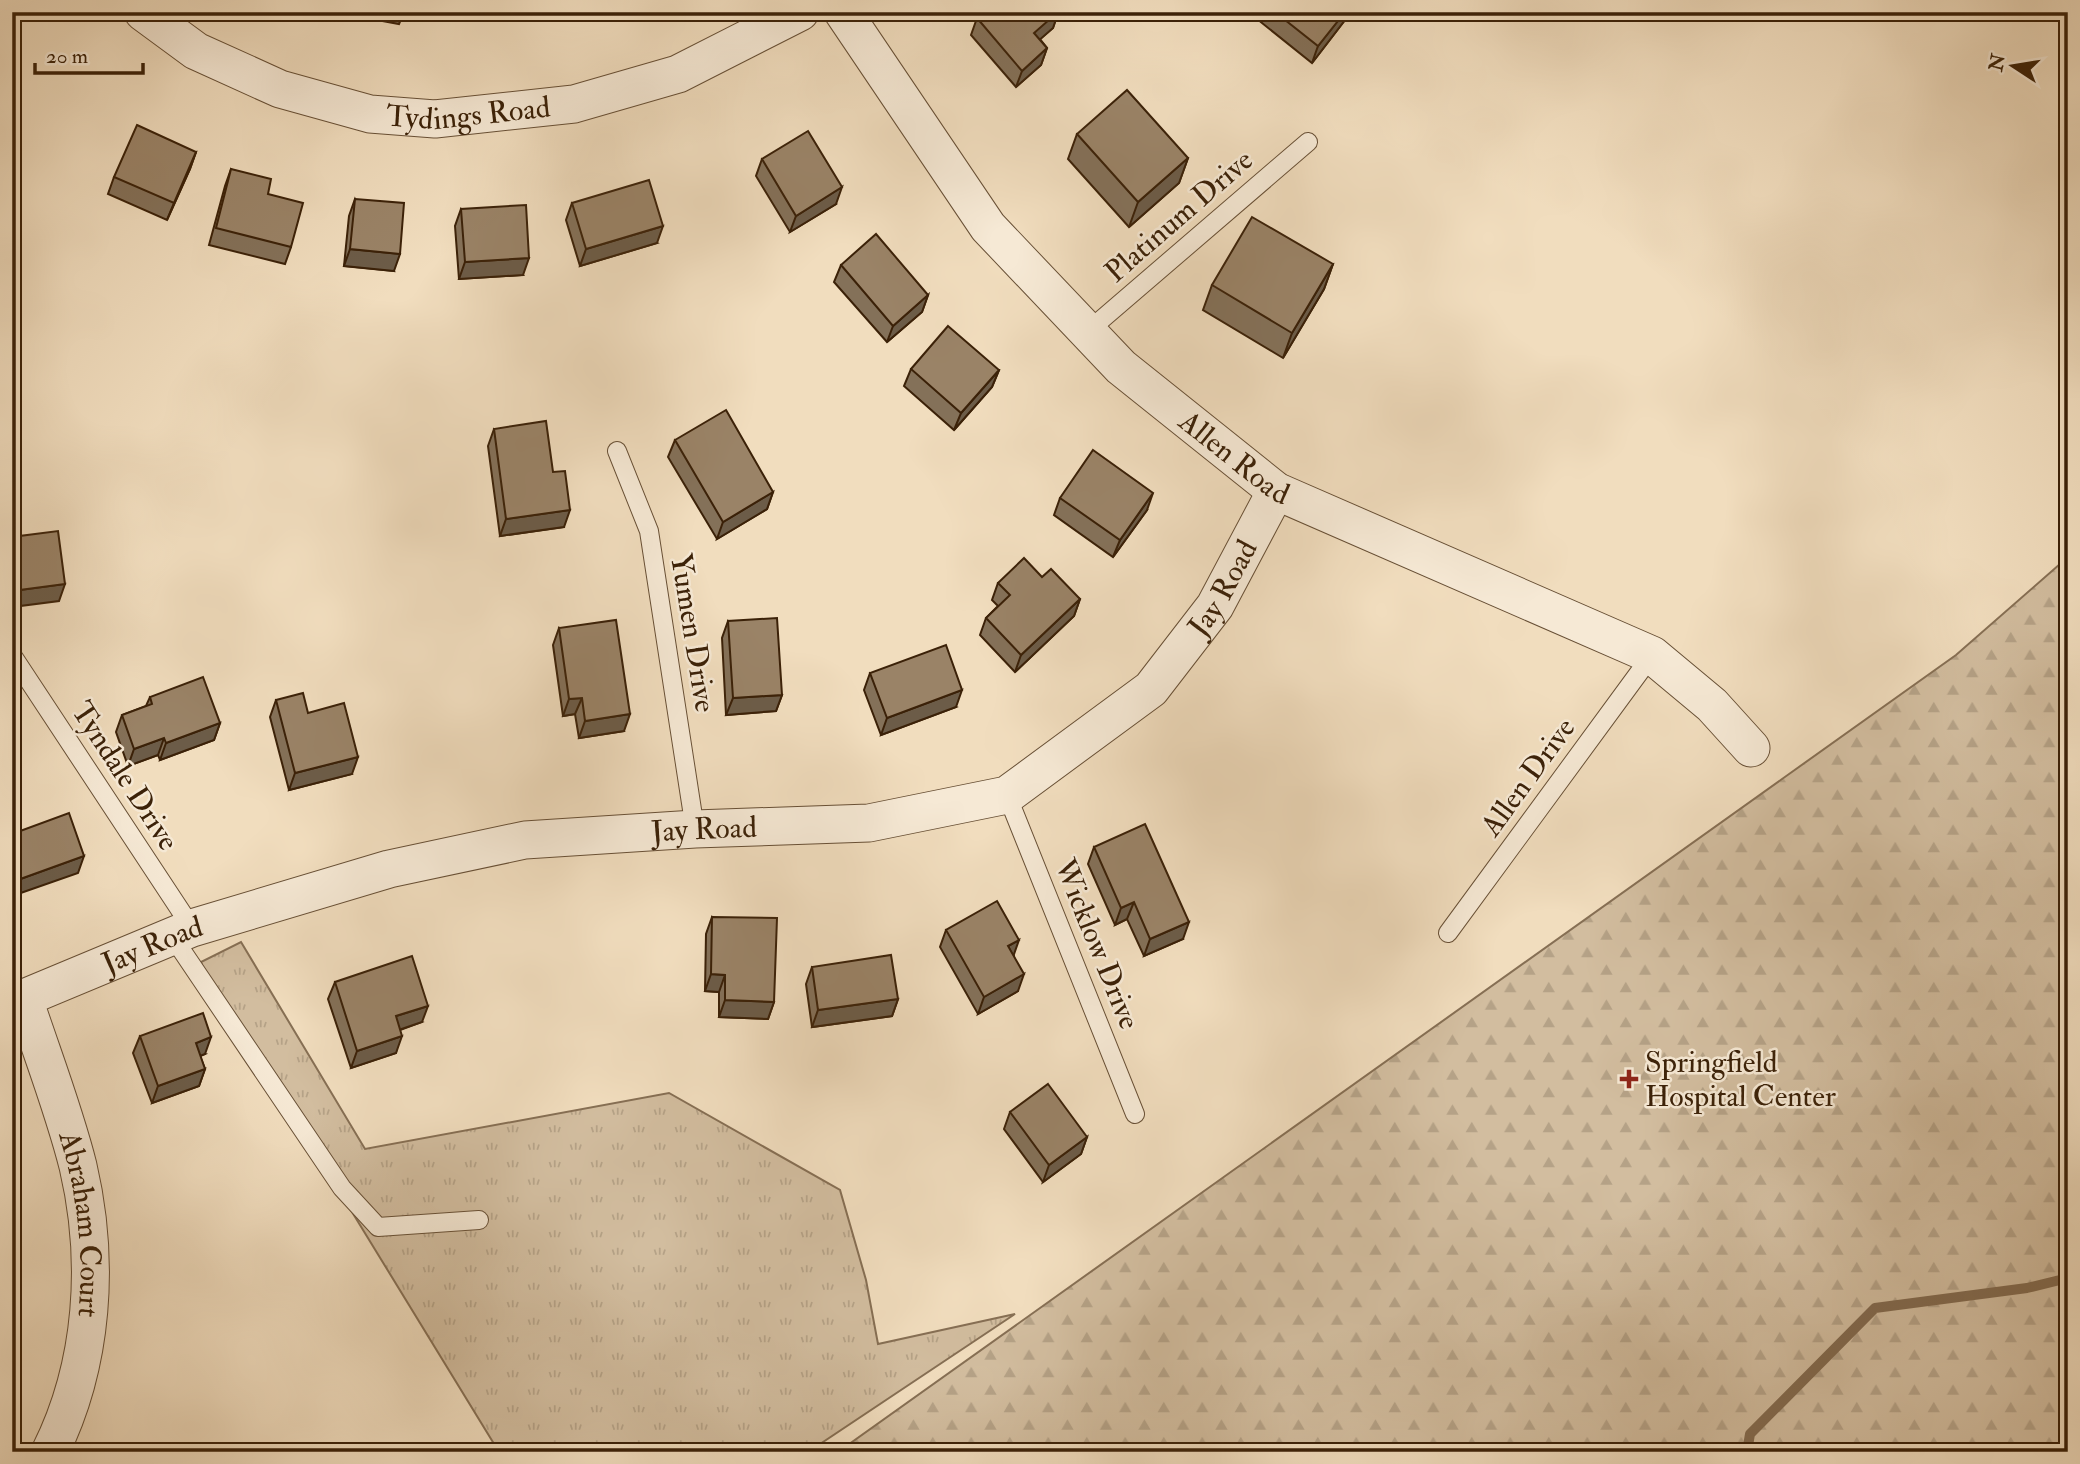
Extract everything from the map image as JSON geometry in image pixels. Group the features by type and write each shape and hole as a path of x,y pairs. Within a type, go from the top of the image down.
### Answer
{"street":[{"name":"Tydings Road","path":"144,12 196,51 280,89 370,114 435,119 574,104 665,78 800,12"},
{"name":"Allen Road","path":"843,12 988,227 1121,368 1276,491 1652,655 1712,705 1751,748"},
{"name":"Jay Road","path":"18,1001 182,932 388,869 525,840 695,829 869,823 1007,795 1151,689 1215,606 1276,491"},
{"name":"Abraham Court","path":"18,1001 78,1166 89,1238 90,1318 76,1376 50,1452"}],"lane":[{"name":"Platinum Drive","path":"1087,332 1308,142"},
{"name":"Yumen Drive","path":"617,450 649,531 695,829"},
{"name":"Tyndale Drive","path":"12,655 342,1188 378,1227 479,1220"},
{"name":"Allen Drive","path":"1448,933 1652,655"},
{"name":"Wicklow Drive","path":"1007,795 1135,1114"}],"green space":[{"name":"Springfield Hospital Center","path":"2068,557 2068,1452 838,1452 1956,655"},
{"path":"241,942 365,1149 669,1093 840,1190 866,1280 878,1344 1015,1314 808,1452 499,1452 311,1145 219,1013 201,962"}],"building":[{"path":"984,12 1058,12 1034,33 1047,48 1022,71 977,18"},
{"path":"1275,12 1345,12 1318,46"},
{"path":"1127,90 1188,158 1138,202 1077,134"},
{"path":"137,125 196,152 174,203 114,177"},
{"path":"808,131 842,187 796,216 762,159"},
{"path":"231,169 271,179 268,194 303,203 291,247 216,228"},
{"path":"649,180 663,226 586,249 572,203"},
{"path":"355,199 404,203 400,254 350,249"},
{"path":"526,205 529,258 465,262 461,209"},
{"path":"1252,217 1333,264 1292,333 1212,285"},
{"path":"876,234 928,295 893,326 841,265"},
{"path":"948,326 999,370 961,413 911,369"},
{"path":"726,410 773,492 723,522 675,440"},
{"path":"546,421 553,472 565,471 570,510 506,519 494,429"},
{"path":"1093,450 1153,493 1120,540 1060,498"},
{"path":"58,531 65,584 12,591 12,537"},
{"path":"1024,558 1042,577 1051,569 1080,599 1021,655 986,618 1010,595 998,583"},
{"path":"777,618 782,695 733,698 728,621"},
{"path":"616,620 630,714 585,721 582,698 569,699 559,628"},
{"path":"946,645 962,690 887,718 870,673"},
{"path":"203,677 220,723 166,743 164,738 134,749 122,715 152,704 150,697"},
{"path":"303,693 308,713 344,703 358,757 295,773 276,700"},
{"path":"69,813 84,856 12,882 12,834"},
{"path":"1145,824 1189,922 1150,939 1134,902 1121,908 1094,847"},
{"path":"997,901 1019,940 1008,946 1024,974 984,997 946,930"},
{"path":"712,917 777,918 774,1002 725,1000 725,975 711,974"},
{"path":"891,955 898,999 818,1010 812,967"},
{"path":"412,956 428,1006 396,1016 402,1036 357,1051 335,982"},
{"path":"203,1013 211,1037 196,1043 205,1069 158,1086 140,1036"},
{"path":"1048,1084 1087,1137 1049,1165 1010,1112"}],"waterway":[{"path":"1747,1452 1750,1434 1875,1308 2027,1288 2068,1278"}],"place":[{"name":"Springfield Hospital Center","path":"1629,1079"}]}
